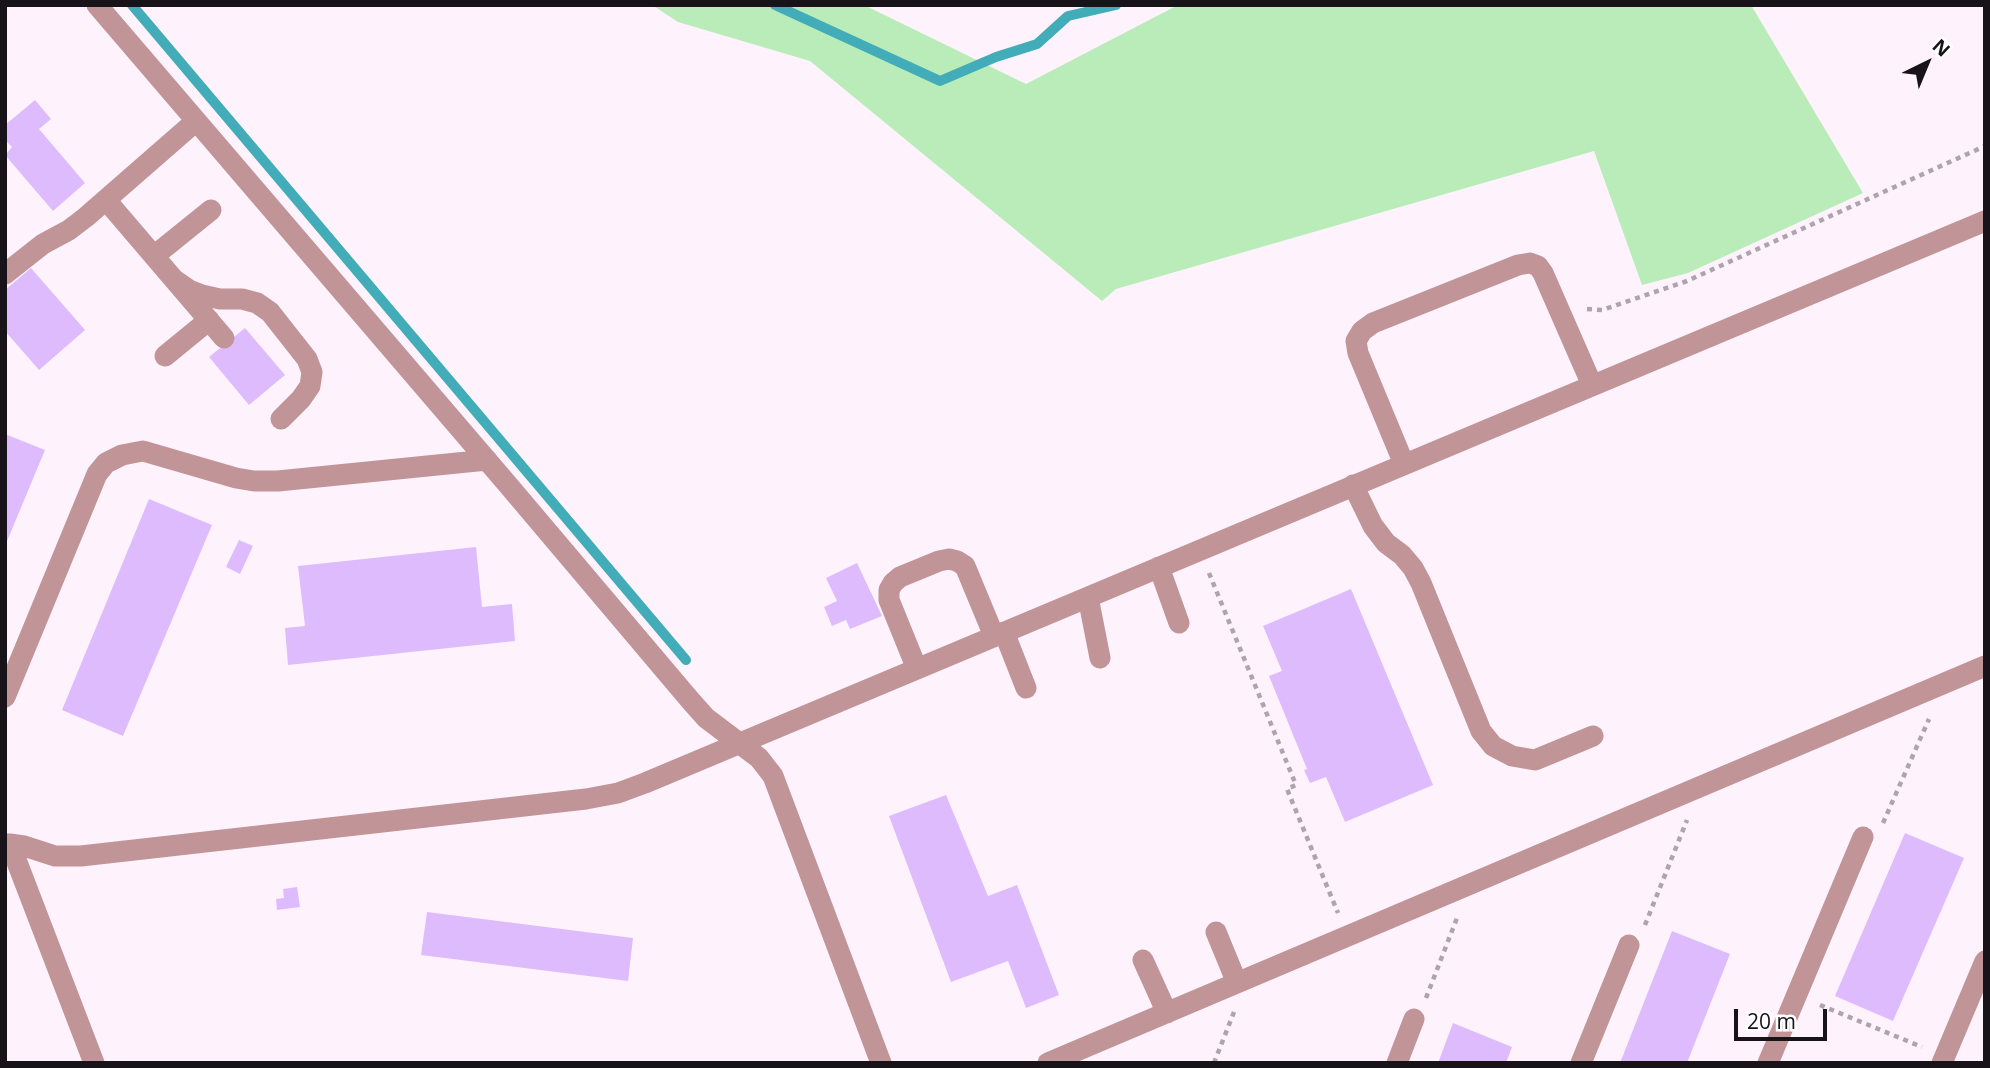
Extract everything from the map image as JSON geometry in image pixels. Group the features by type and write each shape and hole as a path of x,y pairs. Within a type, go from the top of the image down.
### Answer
{"lane":[{"path":"97,5 690,700 706,718 759,758 774,776 881,1063"},
{"path":"5,274 43,244 78,223 196,121"},
{"path":"106,200 225,338"},
{"path":"154,256 211,210"},
{"path":"94,1063 8,844 55,856 81,856 586,799 618,793 1985,221"},
{"path":"1404,464 1358,353 1356,341 1362,331 1373,323 1518,265 1530,263 1538,266 1543,274 1592,385"},
{"path":"176,281 202,295 257,303 270,312 307,359 312,372 310,386 281,419"},
{"path":"165,356 209,320"},
{"path":"5,697 97,474 106,463 121,455 143,451 254,481 278,481 487,460"},
{"path":"1353,485 1373,526 1386,543 1402,555 1422,583 1481,731 1493,746 1513,756 1535,760 1593,736"},
{"path":"917,669 889,600 889,590 900,577 949,559 965,566 1026,688"},
{"path":"1159,567 1179,623"},
{"path":"1087,597 1100,658"},
{"path":"1048,1063 1985,666"},
{"path":"1768,1063 1863,837"},
{"path":"1216,932 1242,981"},
{"path":"1581,1063 1629,945"},
{"path":"1143,960 1167,1013"},
{"path":"1943,1060 1985,961"},
{"path":"1397,1063 1414,1019"}],"path":[{"path":"1580,305 1589,310 1602,310 1687,281 1985,146"},
{"path":"1200,550 1296,785 1287,789 1348,936"},
{"path":"1863,837 1881,827 1945,682"},
{"path":"1629,945 1647,924 1701,787"},
{"path":"1414,1019 1421,1012 1470,885"},
{"path":"1214,1063 1242,981"},
{"path":"1797,995 1943,1060"}],"green space":[{"path":"652,5 864,5 1026,84 1178,5 1751,5 1863,193 1688,273 1642,285 1594,151 1116,289 1102,301 810,61 678,22"}],"building":[{"path":"35,100 51,119 39,129 85,183 53,211 5,155 12,147 5,140 5,125"},
{"path":"31,268 85,330 39,370 5,331 5,290"},
{"path":"245,328 285,375 249,405 209,357"},
{"path":"5,434 45,450 5,546"},
{"path":"149,499 212,525 123,736 62,710"},
{"path":"239,540 253,546 240,574 226,567"},
{"path":"476,547 482,607 512,604 515,641 288,665 285,628 305,626 298,566"},
{"path":"857,563 882,616 850,629 846,620 832,626 824,607 837,601 826,578"},
{"path":"1351,589 1433,785 1345,822 1326,777 1310,783 1304,770 1307,769 1269,676 1282,671 1263,626"},
{"path":"946,795 988,896 1017,885 1059,995 1026,1008 1008,961 951,982 889,816"},
{"path":"1905,833 1964,858 1893,1021 1835,996"},
{"path":"297,887 300,907 277,910 276,899 284,898 283,889"},
{"path":"427,912 633,938 628,981 421,955"},
{"path":"1672,931 1730,954 1687,1063 1620,1063"},
{"path":"1453,1023 1512,1047 1506,1063 1438,1063"}],"waterway":[{"path":"132,5 686,660"},
{"path":"775,5 940,81 996,57 1037,44 1068,16 1116,5"}]}
